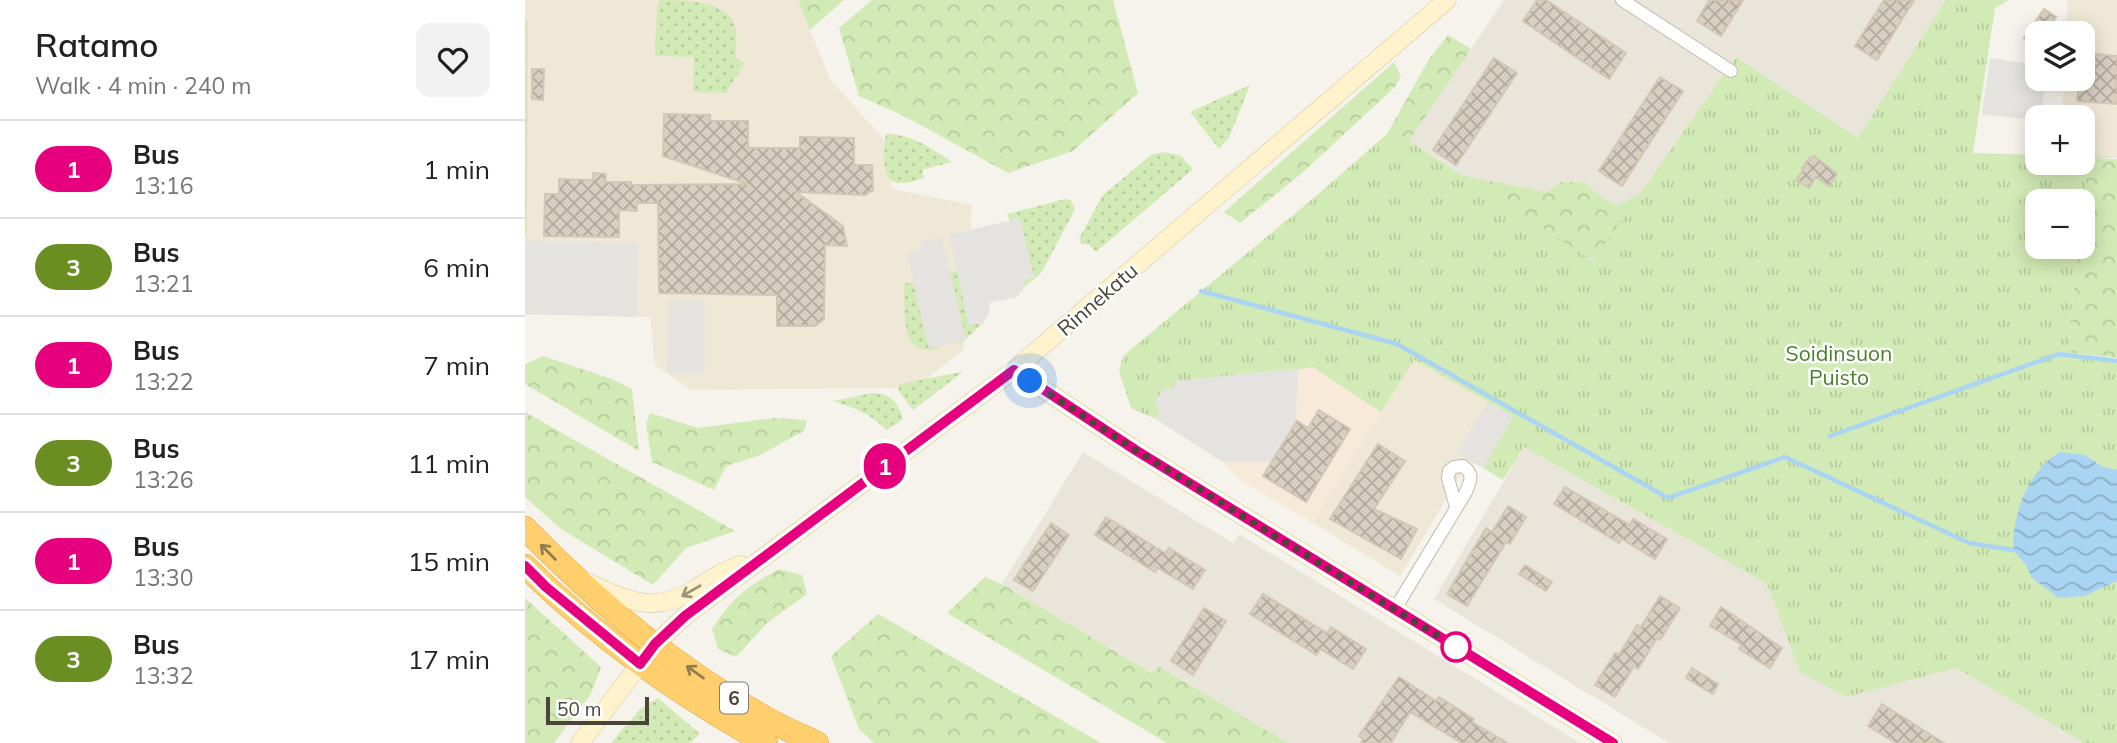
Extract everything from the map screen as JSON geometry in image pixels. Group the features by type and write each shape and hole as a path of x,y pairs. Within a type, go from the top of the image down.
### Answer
{"highway":[{"name":"6","path":"525,528 573,576 655,644 765,718 817,743"},
{"name":"6","path":"525,566 546,587 640,664 688,697 766,743"}],"street":[{"name":"Rinnekatu","path":"580,743 655,644 685,616 1014,370 1447,0"},
{"path":"1622,0 1731,71"},
{"path":"1014,370 1102,429 1613,743"},
{"path":"1395,610 1457,508"},
{"path":"573,576 625,599 653,605 671,602 692,592 716,575 739,565 752,564"}],"shaded area":[{"path":"525,0 798,0 830,79 887,143 892,189 972,205 964,349 915,388 691,390 655,365 650,317 525,314"},
{"path":"1504,0 1963,0 1861,140 1736,57 1594,261 1409,141"},
{"path":"2068,0 2117,0 2117,158 2095,158 2095,105 2063,105 2063,91 2095,91 2095,21 2067,21"},
{"path":"1990,58 2025,63 2025,91 2044,91 2043,105 2025,105 2025,119 1982,114"},
{"path":"1020,218 1034,277 1024,280 1025,287 1017,297 989,303 990,311 983,323 969,325 949,235"},
{"path":"942,237 966,340 929,348 907,253 921,250 919,242"},
{"path":"525,241 638,243 637,317 525,314"},
{"path":"669,301 705,301 705,374 667,374"},
{"path":"1413,360 1514,416 1483,468 1469,461 1400,576 1313,523"},
{"path":"1313,367 1381,412 1313,523 1240,480 1222,462 1156,419 1160,409 1292,369"},
{"path":"1298,368 1296,421 1271,462 1222,462 1156,419 1160,409 1154,403 1164,388 1173,390 1176,381"},
{"path":"1488,402 1514,416 1483,468 1457,452"},
{"path":"1524,447 1767,584 1800,671 1845,697 1956,668 2084,743 1669,743 1434,599"},
{"path":"1083,452 1233,543 1239,534 1580,743 1288,743 1158,666 1153,673 1002,584"}],"green space":[{"path":"660,0 706,4 716,7 732,20 736,30 736,59 744,63 726,93 693,90 694,57 655,56 657,7"},
{"path":"798,0 844,0 810,30"},
{"path":"872,0 1113,0 1138,93 1073,151 1008,173 904,116 859,96 839,28"},
{"name":"Soidinsuon Puisto","path":"1946,0 2009,0 1995,8 1973,153 2025,155 2025,175 2086,175 2085,189 2025,189 2025,259 2077,259 2067,352 2117,360 2117,743 2084,743 1956,668 1846,697 1800,672 1767,584 1524,447 1503,480 1483,468 1513,416 1414,360 1381,412 1313,367 1173,391 1154,402 1160,409 1156,419 1131,408 1119,371 1123,356 1387,134 1409,141 1593,261 1736,57 1858,138"},
{"path":"525,21 528,21 527,234 525,234"},
{"path":"1448,35 1471,49 1409,141 1445,172 1547,192 1561,182 1584,182 1605,200 1618,205 1641,193 1698,112 1612,258 1503,258 1358,162 1387,134 1429,59"},
{"path":"1394,62 1401,76 1395,87 1302,173 1240,223 1224,212"},
{"path":"1250,85 1229,138 1219,149 1190,112"},
{"path":"887,134 913,139 952,162 922,170 924,178 910,182 892,181 885,169 884,160"},
{"path":"1165,152 1181,156 1193,169 1096,252 1088,244 1081,244 1079,239 1102,196 1151,155"},
{"path":"2095,158 2117,159 2117,358 2067,352 2077,259 2095,259 2095,189 2085,189 2086,175 2095,175"},
{"path":"1065,199 1071,200 1075,209 1042,272 1025,287 1024,280 1034,277 1019,218 1010,220 1007,214"},
{"path":"957,271 969,325 983,323 966,339 950,272"},
{"path":"913,282 929,348 939,346 938,349 925,350 910,339 905,319 904,284"},
{"path":"543,356 612,379 632,389 639,451 525,384 525,364"},
{"path":"963,372 913,410 898,390 900,384"},
{"path":"871,393 892,399 899,407 903,419 887,430 862,412 833,401"},
{"path":"525,412 735,531 686,548 653,585 561,529 525,497"},
{"path":"650,413 698,428 774,418 807,420 804,431 758,456 726,466 714,490 652,462 646,425"},
{"path":"779,569 802,575 807,594 768,622 736,657 718,649 712,629 720,618 741,594"},
{"path":"985,577 1002,584 1152,673 1158,666 1288,743 1167,743 947,613"},
{"path":"525,598 601,667 591,694 554,743 525,743"},
{"path":"878,614 1101,743 874,743 859,729 831,656"},
{"path":"658,698 700,734 690,743 611,743 639,710"}],"water":[{"path":"2060,452 2085,455 2103,467 2117,470 2117,581 2084,596 2059,598 2032,578 2026,565 2013,550 2013,536 2019,508 2031,482 2039,470"}],"building":[{"path":"1537,0 1546,0 1626,53 1609,79 1523,21"},
{"path":"1709,0 1743,0 1721,36 1697,21"},
{"path":"1884,0 1914,0 1877,60 1855,46"},
{"path":"2044,9 2056,17 2053,21 2036,21"},
{"path":"2095,54 2117,56 2117,104 2077,101 2078,91 2095,91"},
{"path":"1494,58 1517,73 1456,165 1433,150"},
{"path":"532,69 544,69 543,100 532,99"},
{"path":"1660,77 1683,91 1622,186 1599,171"},
{"path":"664,114 710,115 710,121 748,121 748,148 800,148 800,137 854,138 854,165 872,165 873,190 865,195 796,192 843,226 847,246 825,245 824,319 815,326 777,326 777,295 659,293 658,203 637,203 637,211 619,210 619,237 544,236 545,194 559,194 559,179 593,180 593,173 606,174 605,182 631,182 631,185 748,184 663,156"},
{"path":"1814,156 1837,174 1829,186 1816,177 1809,188 1796,180 1809,158"},
{"path":"1319,410 1350,429 1306,502 1263,476 1297,421 1308,428"},
{"path":"1378,444 1405,461 1374,509 1417,529 1401,559 1330,519"},
{"path":"1565,487 1630,525 1633,519 1667,539 1655,559 1622,539 1619,543 1554,504"},
{"path":"1508,506 1526,517 1510,544 1506,542 1467,606 1447,594 1486,528 1492,532"},
{"path":"1106,517 1165,553 1169,548 1205,570 1193,589 1158,568 1155,572 1095,535"},
{"path":"1051,523 1069,535 1033,591 1014,580"},
{"path":"1525,565 1552,582 1546,591 1519,574"},
{"path":"1263,594 1327,633 1331,627 1366,649 1353,669 1320,649 1317,655 1250,614"},
{"path":"1660,596 1680,608 1638,669 1634,666 1615,697 1595,685 1615,653 1619,655 1637,625 1641,627"},
{"path":"1721,607 1782,648 1770,668 1739,649 1742,645 1710,626"},
{"path":"1204,608 1226,621 1193,675 1171,661"},
{"path":"1692,668 1718,684 1713,694 1686,678"},
{"path":"1399,677 1436,701 1439,697 1474,719 1472,722 1507,743 1462,743 1410,712 1391,743 1361,743 1363,739 1359,736"},
{"path":"1882,704 1944,743 1896,743 1868,726"}],"waterway":[{"path":"1201,291 1397,344 1668,498 1785,457 1969,543 2013,550"},
{"path":"1830,436 2059,354 2117,361"}],"bus line":[{"name":"1","path":"525,566 546,587 640,664 655,644 685,616 1014,370 1137,451 1613,743"}],"route":[{"path":"1030,381 1137,451 1456,647"}]}
